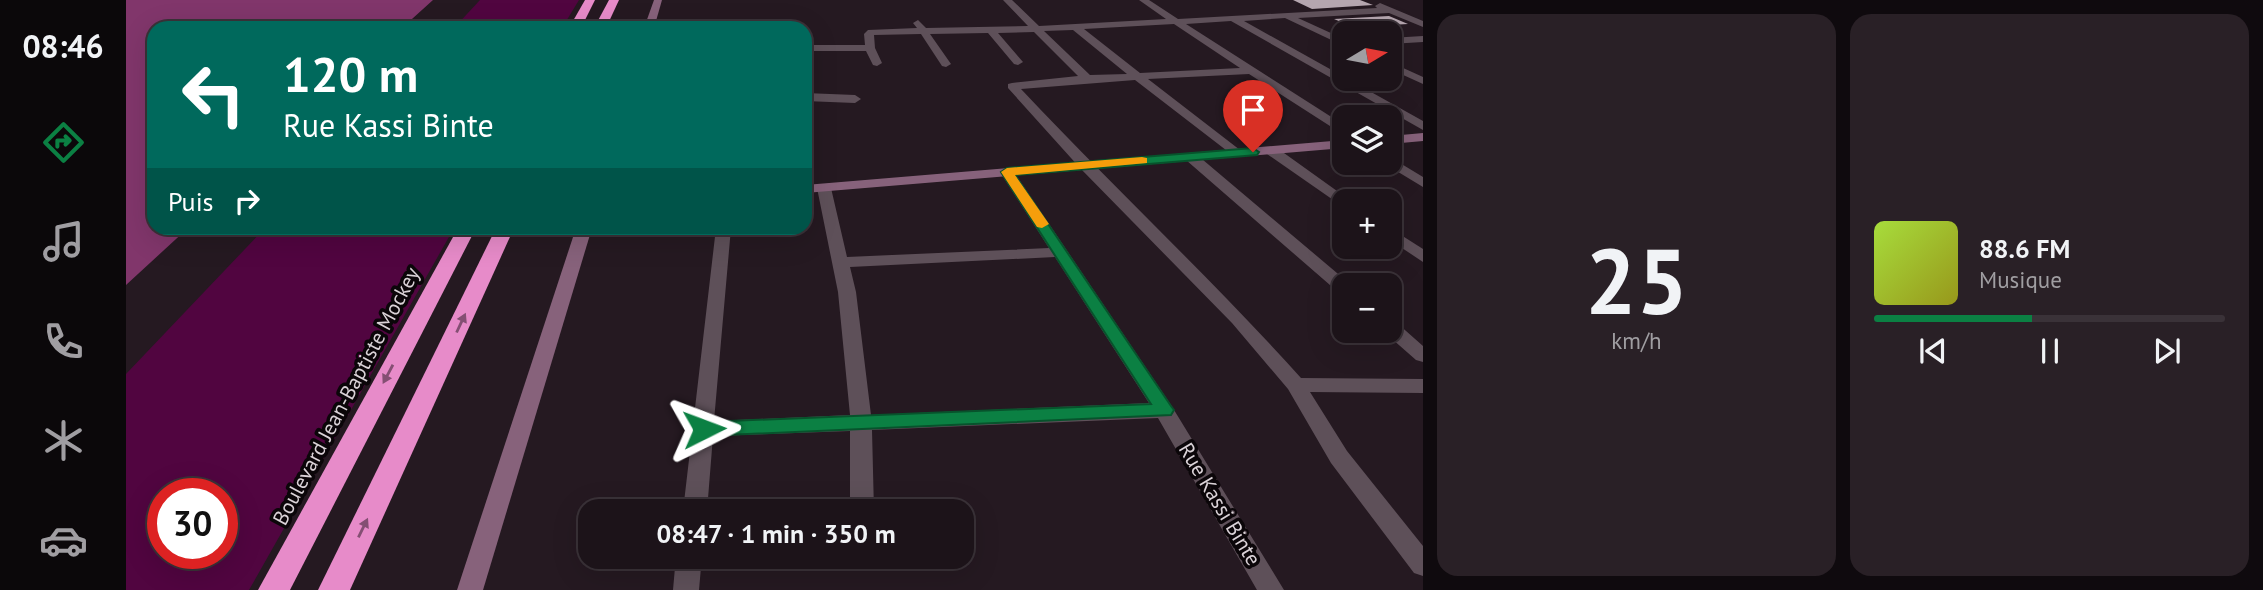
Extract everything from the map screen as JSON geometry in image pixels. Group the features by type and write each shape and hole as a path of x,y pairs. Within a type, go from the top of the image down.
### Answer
{"highway":[{"path":"579,21 590,0"},
{"path":"604,21 614,0"},
{"name":"Boulevard Jean-Baptiste Mockey","path":"274,590 463,235"},
{"path":"334,590 502,235"}],"street":[{"path":"651,21 658,0"},
{"path":"1007,0 1087,79"},
{"path":"1143,0 1332,123"},
{"path":"1367,0 1423,24"},
{"path":"877,64 870,48 869,29 1035,29 1391,10"},
{"path":"1286,15 1332,37"},
{"path":"1232,18 1423,126"},
{"path":"916,20 946,64"},
{"path":"1075,27 1235,153"},
{"path":"990,30 1018,62"},
{"path":"1402,40 1423,39"},
{"path":"812,48 870,48"},
{"path":"1249,71 1087,79 1012,86 1085,165 1238,319 1296,385 1339,457 1423,565"},
{"path":"1402,71 1423,81"},
{"path":"812,97 855,99"},
{"path":"1402,139 1423,137"},
{"path":"862,499 861,422 841,262 815,188 1332,145"},
{"path":"1272,151 1332,193"},
{"path":"1191,157 1332,279"},
{"path":"1402,169 1423,183"},
{"name":"Rue Kassi Binte","path":"1007,172 1164,410 1271,590"},
{"path":"470,590 582,235"},
{"path":"696,499 722,235"},
{"path":"1402,242 1423,257"},
{"path":"841,262 1060,251"},
{"path":"1402,338 1423,356"},
{"path":"1296,385 1423,386"},
{"path":"704,429 1164,410"},
{"path":"686,590 688,569"}],"shaded area":[{"path":"126,0 433,0 410,21 147,21 147,235 180,235 126,285"},
{"path":"480,0 579,0 566,21 460,21"},
{"path":"258,235 450,235 249,590 126,590 126,374"}],"building":[{"path":"1293,0 1360,0 1373,5 1312,9"},
{"path":"1389,16 1401,21 1339,21 1334,19"}],"slow traffic":[{"path":"1042,224 1007,172 1142,161"}],"route":[{"path":"704,429 1164,410 1007,172 1253,152"}]}
